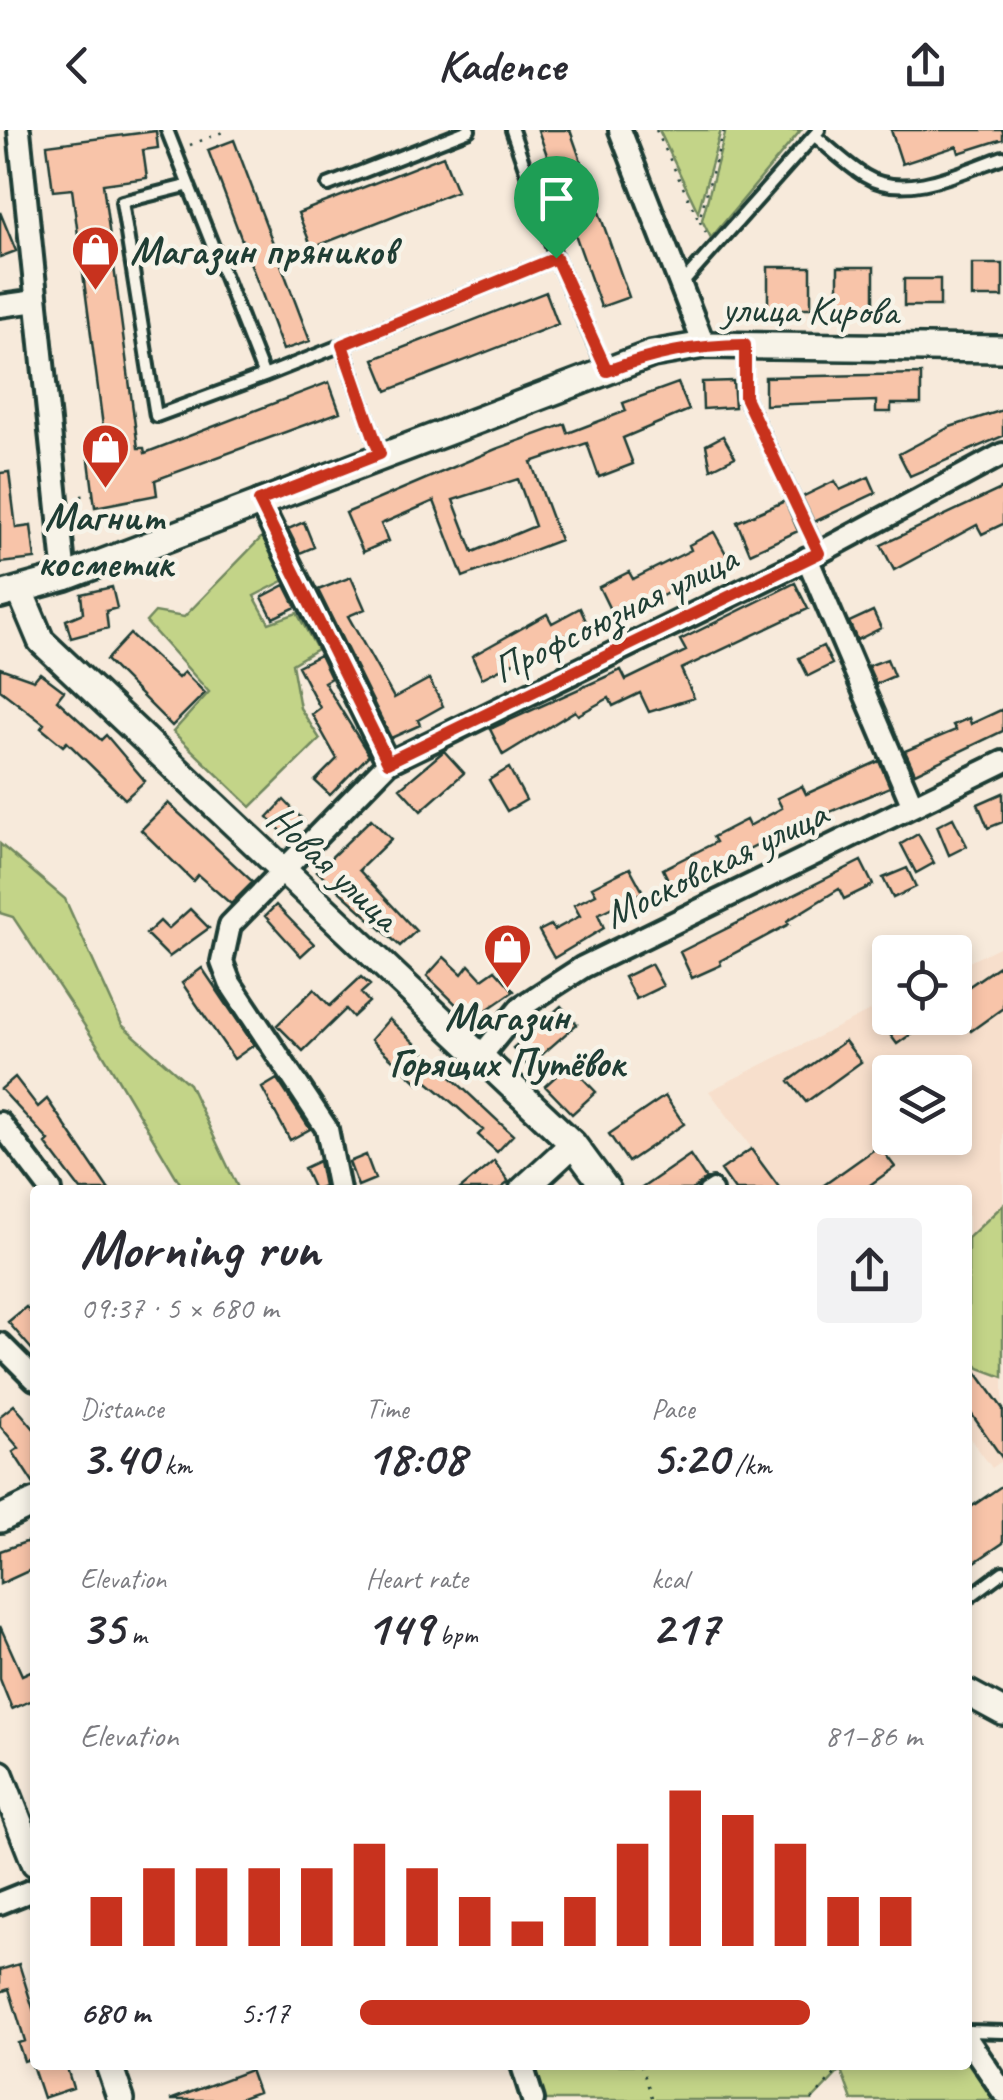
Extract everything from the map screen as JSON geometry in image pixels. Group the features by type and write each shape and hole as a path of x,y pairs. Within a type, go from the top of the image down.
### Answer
{"street":[{"path":"18,130 65,577"},
{"path":"620,130 704,345"},
{"path":"0,306 36,302"},
{"name":"улица Кирова","path":"10,593 65,577 380,454 652,354 704,345 1003,349"},
{"name":"Профсоюзная улица","path":"338,1185 327,1129 230,983 222,962 230,925 388,762 813,555 1003,454"},
{"path":"259,501 388,762"},
{"path":"813,555 912,804"},
{"name":"Новая улица","path":"10,593 41,640 573,1144 603,1185"},
{"name":"Московская улица","path":"480,1057 521,1007 583,967 1003,762"},
{"path":"0,1123 46,1185"},
{"path":"528,1185 573,1144"},
{"path":"0,1344 30,1374"},
{"path":"0,1518 30,1504"},
{"path":"972,1695 1003,1712"},
{"path":"0,1774 30,1850"},
{"path":"0,1903 30,1891"},
{"path":"972,2046 1003,2092"},
{"path":"111,2070 121,2100"},
{"path":"524,2070 533,2100"}],"lane":[{"path":"167,130 264,376"},
{"path":"328,185 470,130"},
{"path":"512,130 556,258 607,371"},
{"path":"680,286 817,133 868,178 898,185 939,180 1003,157"},
{"path":"186,186 122,202 156,416 556,258"},
{"path":"342,345 380,454"},
{"path":"745,345 745,397 813,555"},
{"path":"972,1595 1003,1572"},
{"path":"972,2031 1003,2032"}],"path":[{"path":"174,151 228,130"},
{"path":"656,130 715,251"},
{"path":"699,220 724,130"},
{"path":"81,496 93,494"},
{"path":"643,2070 652,2100"},
{"path":"812,2100 839,2070"}],"shaded area":[{"path":"1003,945 1003,1460 992,1468 972,1440 972,1185 779,1185 709,1091 872,1010 872,1035 972,1035 972,960"}],"green space":[{"path":"659,130 721,130 698,212"},
{"path":"726,130 801,130 711,238 702,220"},
{"path":"263,536 285,580 254,596 269,623 297,613 317,649 292,664 300,708 320,739 251,807 173,732 209,692 146,622 155,612 184,617"},
{"path":"0,844 65,899 122,1025 189,1084 237,1185 181,1185 100,1049 13,917 0,913"},
{"path":"1003,1205 1003,1377 979,1368 972,1358 972,1234"},
{"path":"972,2068 1000,2100 852,2100 841,2070"},
{"path":"532,2070 841,2070 812,2100 541,2100"}],"building":[{"path":"538,130 570,130 629,297 601,307"},
{"path":"891,130 1003,130 1003,139 959,153 957,146 902,164"},
{"path":"156,131 158,148 143,150 147,178 103,184 138,448 144,448 145,453 329,382 340,412 155,480 157,495 95,507 87,445 99,444 104,434 72,189 53,191 47,145"},
{"path":"234,140 310,341 283,350 208,150"},
{"path":"443,156 457,191 312,248 298,213"},
{"path":"0,212 16,251 0,257"},
{"path":"972,264 1003,264 1003,297 972,297"},
{"path":"768,267 811,267 811,308 768,308"},
{"path":"838,267 874,267 874,308 838,308"},
{"path":"904,279 940,279 940,306 904,306"},
{"path":"546,292 558,324 387,391 374,359"},
{"path":"921,374 921,404 891,404 891,412 876,412 876,401 765,405 765,377"},
{"path":"733,381 735,407 703,409 702,382"},
{"path":"678,383 689,410 623,438 633,464 599,477 587,443 531,462 560,540 463,577 434,501 381,524 388,541 363,552 346,513 496,449 565,424 568,433 626,411 623,403","holes":["518,479 535,526 473,552 453,500"]},
{"path":"1003,410 1003,436 910,476 899,454 950,427"},
{"path":"723,436 735,457 711,469 706,445"},
{"path":"9,472 16,528 31,526 35,559 0,563 0,473"},
{"path":"869,477 876,493 814,522 802,497 835,481 840,490"},
{"path":"1003,488 1003,524 982,534 977,525 894,570 881,545"},
{"path":"785,501 798,531 750,553 737,522"},
{"path":"304,522 314,547 300,553 288,529"},
{"path":"714,532 730,561 615,620 599,587 629,572 633,579 691,550 689,545"},
{"path":"351,577 365,609 348,616 394,698 429,679 443,706 418,720 420,725 391,738 318,590"},
{"path":"795,583 808,609 681,669 694,698 649,712 640,693 613,706 609,698 578,715 575,711 503,755 490,729 621,670 626,680 686,651 680,640"},
{"path":"285,585 296,607 273,618 262,597"},
{"path":"112,587 117,608 106,611 108,628 71,638 66,620 83,613 81,594"},
{"path":"580,608 591,632 572,642 568,635 482,678 472,656 547,614 552,623"},
{"path":"873,611 881,628 857,640 849,622"},
{"path":"130,634 178,678 184,672 205,693 172,726 106,660"},
{"path":"823,646 832,664 808,676 799,658"},
{"path":"320,655 331,678 324,682 369,755 330,795 315,781 337,759 312,714 320,708 298,666"},
{"path":"887,659 894,676 876,684 868,666"},
{"path":"0,668 34,680 40,673 64,691 57,700 101,740 106,735 145,781 125,799 67,742 63,746 41,728 44,724 0,690"},
{"path":"1003,709 1003,731 915,773 905,751 956,730 953,725 969,718 971,724"},
{"path":"444,751 464,773 421,811 400,788"},
{"path":"879,761 890,787 786,830 705,871 708,876 674,892 663,869 716,842 713,837 746,820 749,826 782,808 777,798 802,786 806,794"},
{"path":"509,768 526,800 507,811 489,780"},
{"path":"1003,793 1003,822 988,828 978,804"},
{"path":"284,800 304,821 287,837 268,817"},
{"path":"168,803 253,882 231,904 198,875 193,881 141,830"},
{"path":"953,818 967,846 949,855 937,826"},
{"path":"371,819 391,839 359,870 416,931 400,946 317,871"},
{"path":"918,834 934,863 916,873 901,844"},
{"path":"861,861 873,885 844,899 839,889 787,921 789,924 692,978 680,952"},
{"path":"630,868 643,892 598,914 604,928 554,958 539,931 551,925 554,930 580,916 574,905 596,894 592,887"},
{"path":"907,868 916,887 893,898 883,878"},
{"path":"276,905 314,944 301,956 265,916"},
{"path":"190,909 209,928 169,957 146,934 160,921 168,929"},
{"path":"444,957 462,974 469,965 482,979 495,970 514,991 472,1020 427,976"},
{"path":"1003,963 1003,1008 972,1030 972,984"},
{"path":"651,964 663,986 636,999 624,977"},
{"path":"202,968 254,1045 234,1059 182,983"},
{"path":"361,977 370,985 361,993 369,1002 353,1017 346,1009 303,1051 277,1025 314,989 330,1006"},
{"path":"561,1006 577,1024 528,1067 513,1048"},
{"path":"389,1019 513,1135 497,1152 478,1135 483,1130 455,1105 424,1079 419,1084 371,1040"},
{"path":"890,1035 910,1035 897,1044"},
{"path":"845,1041 861,1062 806,1102 789,1081"},
{"path":"569,1064 596,1092 572,1114 545,1086"},
{"path":"15,1077 38,1107 47,1099 106,1185 77,1185 46,1144 49,1141 1,1089"},
{"path":"277,1079 310,1129 290,1140 262,1088"},
{"path":"665,1096 684,1124 628,1162 609,1134"},
{"path":"751,1149 777,1185 732,1185 721,1170"},
{"path":"872,1151 872,1155 886,1155 895,1167 870,1185 824,1185"},
{"path":"366,1155 375,1179 358,1185 349,1162"},
{"path":"690,1155 706,1179 698,1185 646,1185"},
{"path":"319,1161 324,1185 312,1185 304,1168"},
{"path":"494,1161 509,1182 505,1185 465,1185"},
{"path":"26,1307 30,1311 30,1347 8,1322"},
{"path":"972,1366 1003,1409 1003,1459 972,1415"},
{"path":"14,1405 30,1424 30,1478 13,1452 19,1448 0,1426 0,1416"},
{"path":"1003,1485 1003,1543 975,1562 972,1557 972,1506"},
{"path":"29,1541 30,1570 0,1584 0,1551"},
{"path":"0,1626 22,1675 30,1671 30,1701 12,1709 0,1679"},
{"path":"19,1964 30,1999 30,2059 24,2061 18,2043 25,2041 9,1989 0,1992 0,1970"},
{"path":"34,2070 68,2070 73,2088 43,2098"},
{"path":"250,2070 258,2092 236,2100 170,2100"}],"place":[{"name":"Магазин пряников","path":"95,292"},
{"name":"Магнит косметик","path":"105,490"},
{"name":"Магазин Горящих Путёвок","path":"507,990"}],"route":[{"path":"556,258 607,371 652,354 704,345 745,345 745,397 819,553 388,762 259,501 380,454 342,345 556,258"}]}
